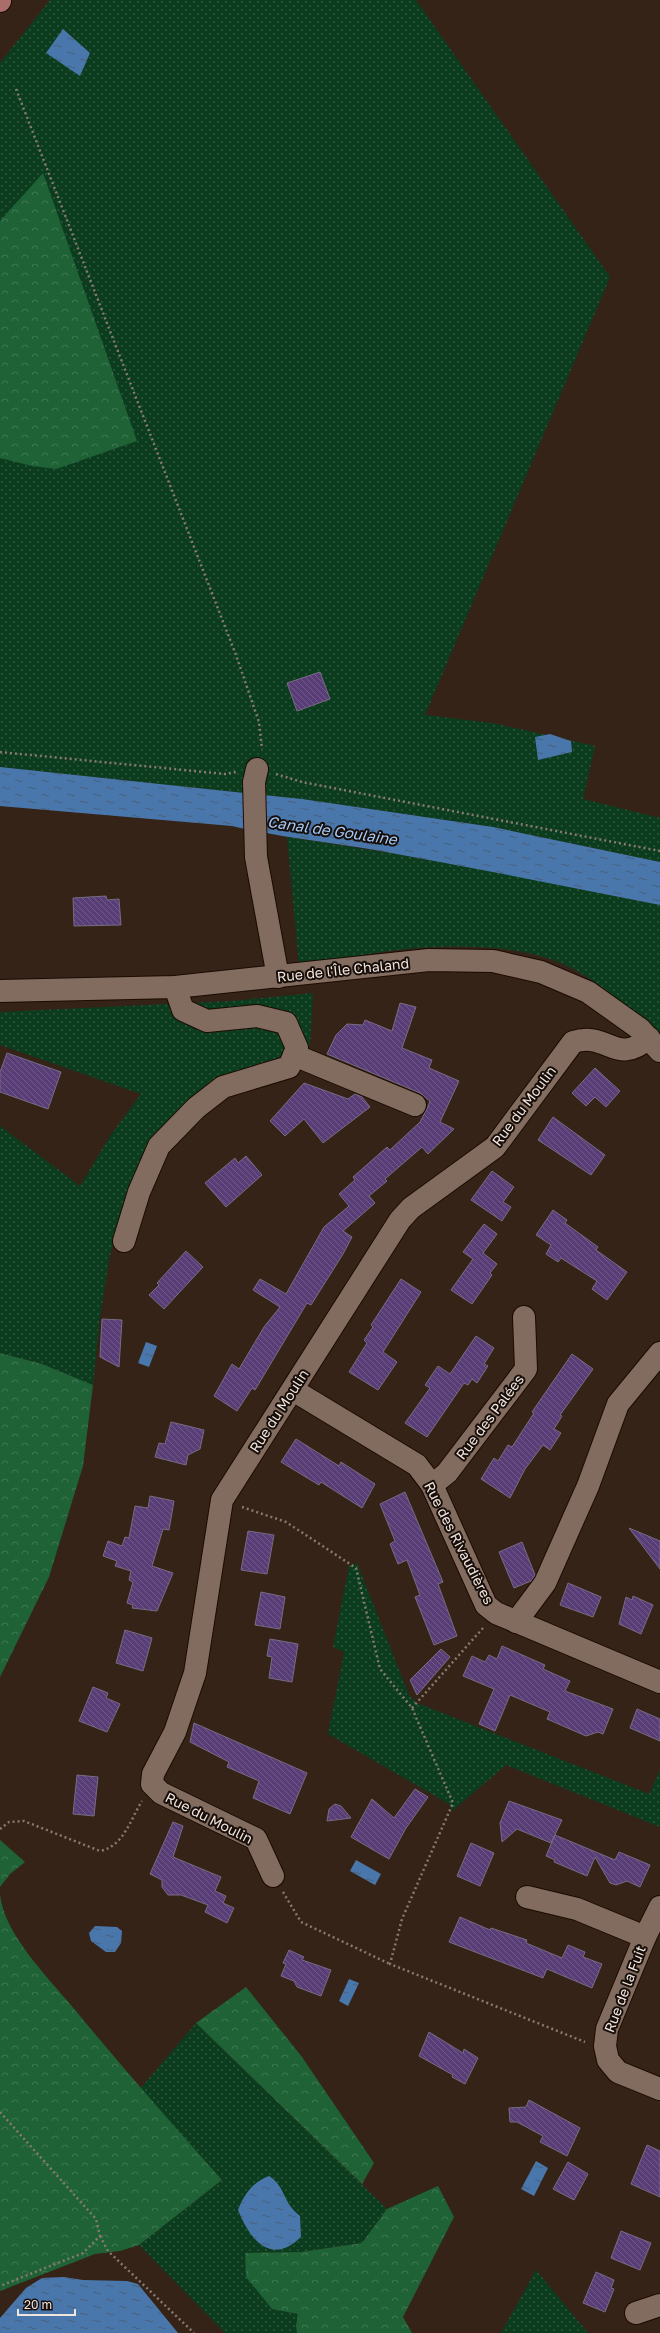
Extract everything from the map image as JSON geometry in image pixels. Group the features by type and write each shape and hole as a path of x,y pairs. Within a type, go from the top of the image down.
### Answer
{"street":[{"path":"255,775 256,857 278,977"},
{"name":"Rue de l'Île Chaland","path":"0,991 175,987 429,960 499,962 541,972 588,992 654,1044"},
{"path":"124,1241 139,1192 159,1146 196,1108 223,1087 289,1067 297,1048 286,1023 257,1016 207,1021 183,1010 175,987"},
{"name":"Rue du Moulin","path":"273,1876 256,1839 161,1793 152,1784 153,1774 175,1732 195,1674 222,1500 400,1220 411,1208 495,1147 573,1042 584,1039 604,1042 620,1050 632,1050 654,1044"},
{"path":"294,1055 415,1105"},
{"name":"Rue des Palées","path":"432,1485 448,1473 526,1369 524,1317"},
{"path":"516,1622 545,1583 588,1486 618,1404 660,1353"},
{"name":"Rue des Rivaudières","path":"293,1390 416,1465 432,1485 486,1605 496,1613 660,1682"},
{"path":"527,1897 577,1909 645,1937"},
{"name":"Rue de la Fuit","path":"660,1907 645,1937 607,2029 605,2046 608,2060 618,2072 660,2090"},
{"path":"636,2313 660,2305"}],"path":[{"path":"16,89 248,688 262,734 262,751 255,775"},
{"path":"0,752 226,774 255,775 302,782 660,851"},
{"path":"222,1500 286,1522 356,1568 380,1669 412,1708 453,1803 402,1919 390,1964"},
{"path":"412,1708 496,1613"},
{"path":"0,1829 9,1822 24,1821 51,1830 92,1849 100,1851 108,1849 124,1835 133,1815 152,1784"},
{"path":"273,1876 301,1922 390,1964 581,2041 605,2046"},
{"path":"0,2112 96,2219 100,2236 108,2251 194,2333"},
{"path":"0,2286 83,2253 100,2236"}],"green space":[{"path":"50,0 416,0 610,277 425,715 492,723 595,746 583,799 660,818 660,862 493,827 302,799 0,767 0,63"},
{"path":"43,173 137,441 56,469 32,466 0,458 0,221"},
{"path":"287,837 474,868 660,905 660,1033 620,1000 577,971 538,955 517,951 472,947 428,947 394,950 326,962 299,965"},
{"path":"313,993 310,1045 276,1060 220,1080 127,1198 110,1255 100,1316 93,1385 42,1364 0,1353 0,1126 80,1186 110,1136 141,1094 0,1045 0,1012 231,1001"},
{"path":"0,1353 42,1364 93,1385 83,1466 49,1577 0,1677"},
{"path":"357,1563 409,1695 417,1703 649,1794 660,1770 660,1827 506,1765 452,1811 449,1804 328,1734 344,1652 333,1647 349,1566"},
{"path":"0,1840 25,1862 10,1874 0,1887"},
{"path":"0,1894 3,1909 10,1925 29,1955 129,2075 222,2180 139,2245 120,2251 95,2254 0,2291"},
{"path":"246,1987 302,2057 374,2163 362,2184 196,2023"},
{"path":"196,2023 387,2209 362,2243 301,2252 245,2253 272,2309 299,2314 296,2326 297,2333 225,2333 139,2245 222,2180 140,2089"},
{"path":"438,2186 454,2217 403,2317 412,2333 297,2333 296,2326 298,2314 272,2309 246,2277 245,2253 301,2252 362,2243 387,2209"},
{"path":"536,2270 588,2333 501,2333"}],"water":[{"path":"63,29 90,53 80,76 46,53"},
{"path":"550,734 571,741 572,752 538,760 535,737"},
{"name":"Canal de Goulaine","path":"0,767 302,799 493,827 660,862 660,905 411,856 232,826 0,806"},
{"path":"146,1342 157,1346 149,1367 138,1363"},
{"path":"356,1860 381,1874 375,1885 350,1871"},
{"path":"95,1926 117,1927 122,1931 121,1943 115,1952 106,1952 91,1941 89,1933"},
{"path":"349,1979 359,1983 348,2006 339,2001"},
{"path":"536,2161 548,2168 534,2196 521,2189"},
{"path":"269,2176 278,2185 294,2211 300,2216 301,2237 290,2245 280,2249 271,2249 263,2246 255,2239 243,2221 238,2210 250,2189 258,2182"},
{"path":"64,2277 83,2280 127,2281 138,2284 178,2333 0,2333 0,2318 26,2288 42,2278"}],"building":[{"path":"320,672 330,699 297,711 287,683"},
{"path":"106,896 107,900 119,899 121,925 74,926 73,898"},
{"path":"400,1003 416,1007 402,1048 432,1060 429,1068 459,1081 440,1122 454,1129 428,1154 422,1147 385,1179 387,1181 369,1196 375,1203 343,1231 352,1237 343,1254 311,1305 307,1303 255,1390 252,1388 237,1411 214,1396 232,1364 239,1369 264,1327 280,1307 253,1290 260,1279 286,1294 324,1227 349,1206 339,1194 355,1180 353,1177 387,1147 390,1150 420,1122 427,1109 430,1101 420,1093 327,1054 336,1035 347,1024 363,1025 365,1020 392,1031"},
{"path":"7,1053 61,1072 48,1109 0,1092 0,1072"},
{"path":"595,1068 620,1091 606,1107 595,1097 586,1106 572,1093"},
{"path":"304,1083 348,1099 355,1094 362,1097 370,1107 323,1143 304,1119 285,1136 270,1121"},
{"path":"553,1117 605,1155 591,1175 538,1140"},
{"path":"246,1156 262,1175 226,1207 205,1183 235,1158 238,1163"},
{"path":"492,1171 514,1187 503,1202 511,1207 502,1221 471,1200"},
{"path":"553,1210 567,1220 565,1223 598,1247 596,1250 627,1272 607,1300 592,1289 597,1281 561,1258 558,1262 546,1254 551,1245 536,1235"},
{"path":"484,1224 497,1234 483,1253 497,1264 490,1273 492,1275 472,1304 451,1290 473,1259 463,1252"},
{"path":"186,1251 203,1267 164,1309 149,1295 159,1285 157,1283"},
{"path":"401,1279 421,1292 383,1352 397,1362 378,1390 349,1372 367,1343 364,1340 373,1327 371,1325"},
{"path":"102,1319 122,1320 119,1367 100,1357"},
{"path":"476,1336 494,1348 484,1364 488,1366 477,1383 472,1379 468,1385 464,1383 427,1437 405,1423 430,1388 425,1385 438,1366 450,1374"},
{"path":"572,1354 593,1369 560,1415 562,1416 554,1429 561,1433 550,1450 543,1445 525,1469 510,1498 481,1479 494,1458 498,1461 508,1445 512,1447 534,1413 532,1412"},
{"path":"171,1422 204,1430 200,1449 188,1455 186,1465 155,1457 159,1443 165,1444"},
{"path":"296,1439 339,1466 341,1462 375,1484 362,1508 321,1482 319,1485 281,1462"},
{"path":"405,1492 443,1582 438,1584 457,1636 434,1645 415,1597 420,1595 407,1560 398,1564 390,1544 395,1541 380,1504"},
{"path":"150,1496 174,1501 169,1530 163,1529 152,1566 173,1573 157,1611 132,1608 133,1605 127,1603 133,1582 129,1580 131,1571 115,1566 117,1561 103,1556 108,1541 122,1546 125,1537 129,1538 135,1506 148,1508"},
{"path":"629,1528 660,1541 660,1569"},
{"path":"248,1531 274,1535 267,1574 241,1570"},
{"path":"522,1542 535,1575 531,1581 514,1588 499,1552"},
{"path":"568,1583 601,1597 593,1617 560,1605"},
{"path":"261,1592 285,1597 280,1629 255,1625"},
{"path":"633,1596 653,1605 641,1634 619,1624 626,1597 632,1600"},
{"path":"125,1630 152,1638 143,1671 116,1663"},
{"path":"270,1639 298,1644 292,1682 269,1678 272,1657 267,1656"},
{"path":"502,1646 545,1665 543,1669 570,1681 565,1691 613,1709 603,1734 598,1732 586,1736 547,1719 550,1712 510,1695 495,1731 479,1724 494,1689 463,1676 472,1656 485,1662 489,1655 497,1659"},
{"path":"441,1649 450,1657 417,1695 410,1680"},
{"path":"93,1687 108,1693 106,1698 120,1704 107,1732 79,1721"},
{"path":"637,1709 660,1719 660,1741 630,1728"},
{"path":"194,1723 307,1773 290,1814 253,1798 259,1781 227,1767 229,1762 190,1742"},
{"path":"77,1775 98,1777 94,1816 73,1814"},
{"path":"415,1789 428,1797 406,1828 389,1859 351,1837 372,1799 394,1818"},
{"path":"509,1801 562,1820 551,1843 517,1829 502,1842 500,1823"},
{"path":"335,1804 341,1806 351,1818 327,1821 329,1809"},
{"path":"173,1822 183,1826 173,1857 221,1877 215,1891 226,1896 223,1903 234,1908 227,1923 205,1912 208,1905 181,1895 168,1895 162,1887 162,1880 150,1874"},
{"path":"555,1835 615,1860 619,1852 650,1865 640,1887 627,1881 616,1885 610,1883 595,1857 587,1876 554,1862 555,1860 546,1856"},
{"path":"471,1843 494,1853 480,1886 457,1876"},
{"path":"460,1917 490,1930 491,1928 527,1940 526,1943 562,1958 568,1945 585,1952 583,1957 602,1964 592,1988 547,1969 543,1978 449,1942"},
{"path":"289,1950 304,1957 302,1960 331,1970 321,1996 297,1987 294,1981 281,1976 286,1964 283,1963"},
{"path":"429,2032 463,2053 464,2049 478,2058 465,2084 452,2077 453,2075 419,2056"},
{"path":"529,2100 580,2128 567,2156 540,2142 543,2136 517,2122 510,2122 509,2108 526,2107"},
{"path":"647,2145 660,2151 660,2197 631,2184"},
{"path":"568,2162 588,2174 574,2200 553,2189"},
{"path":"621,2231 651,2243 640,2270 611,2258"},
{"path":"596,2272 614,2280 611,2288 614,2289 605,2312 583,2303"}]}
